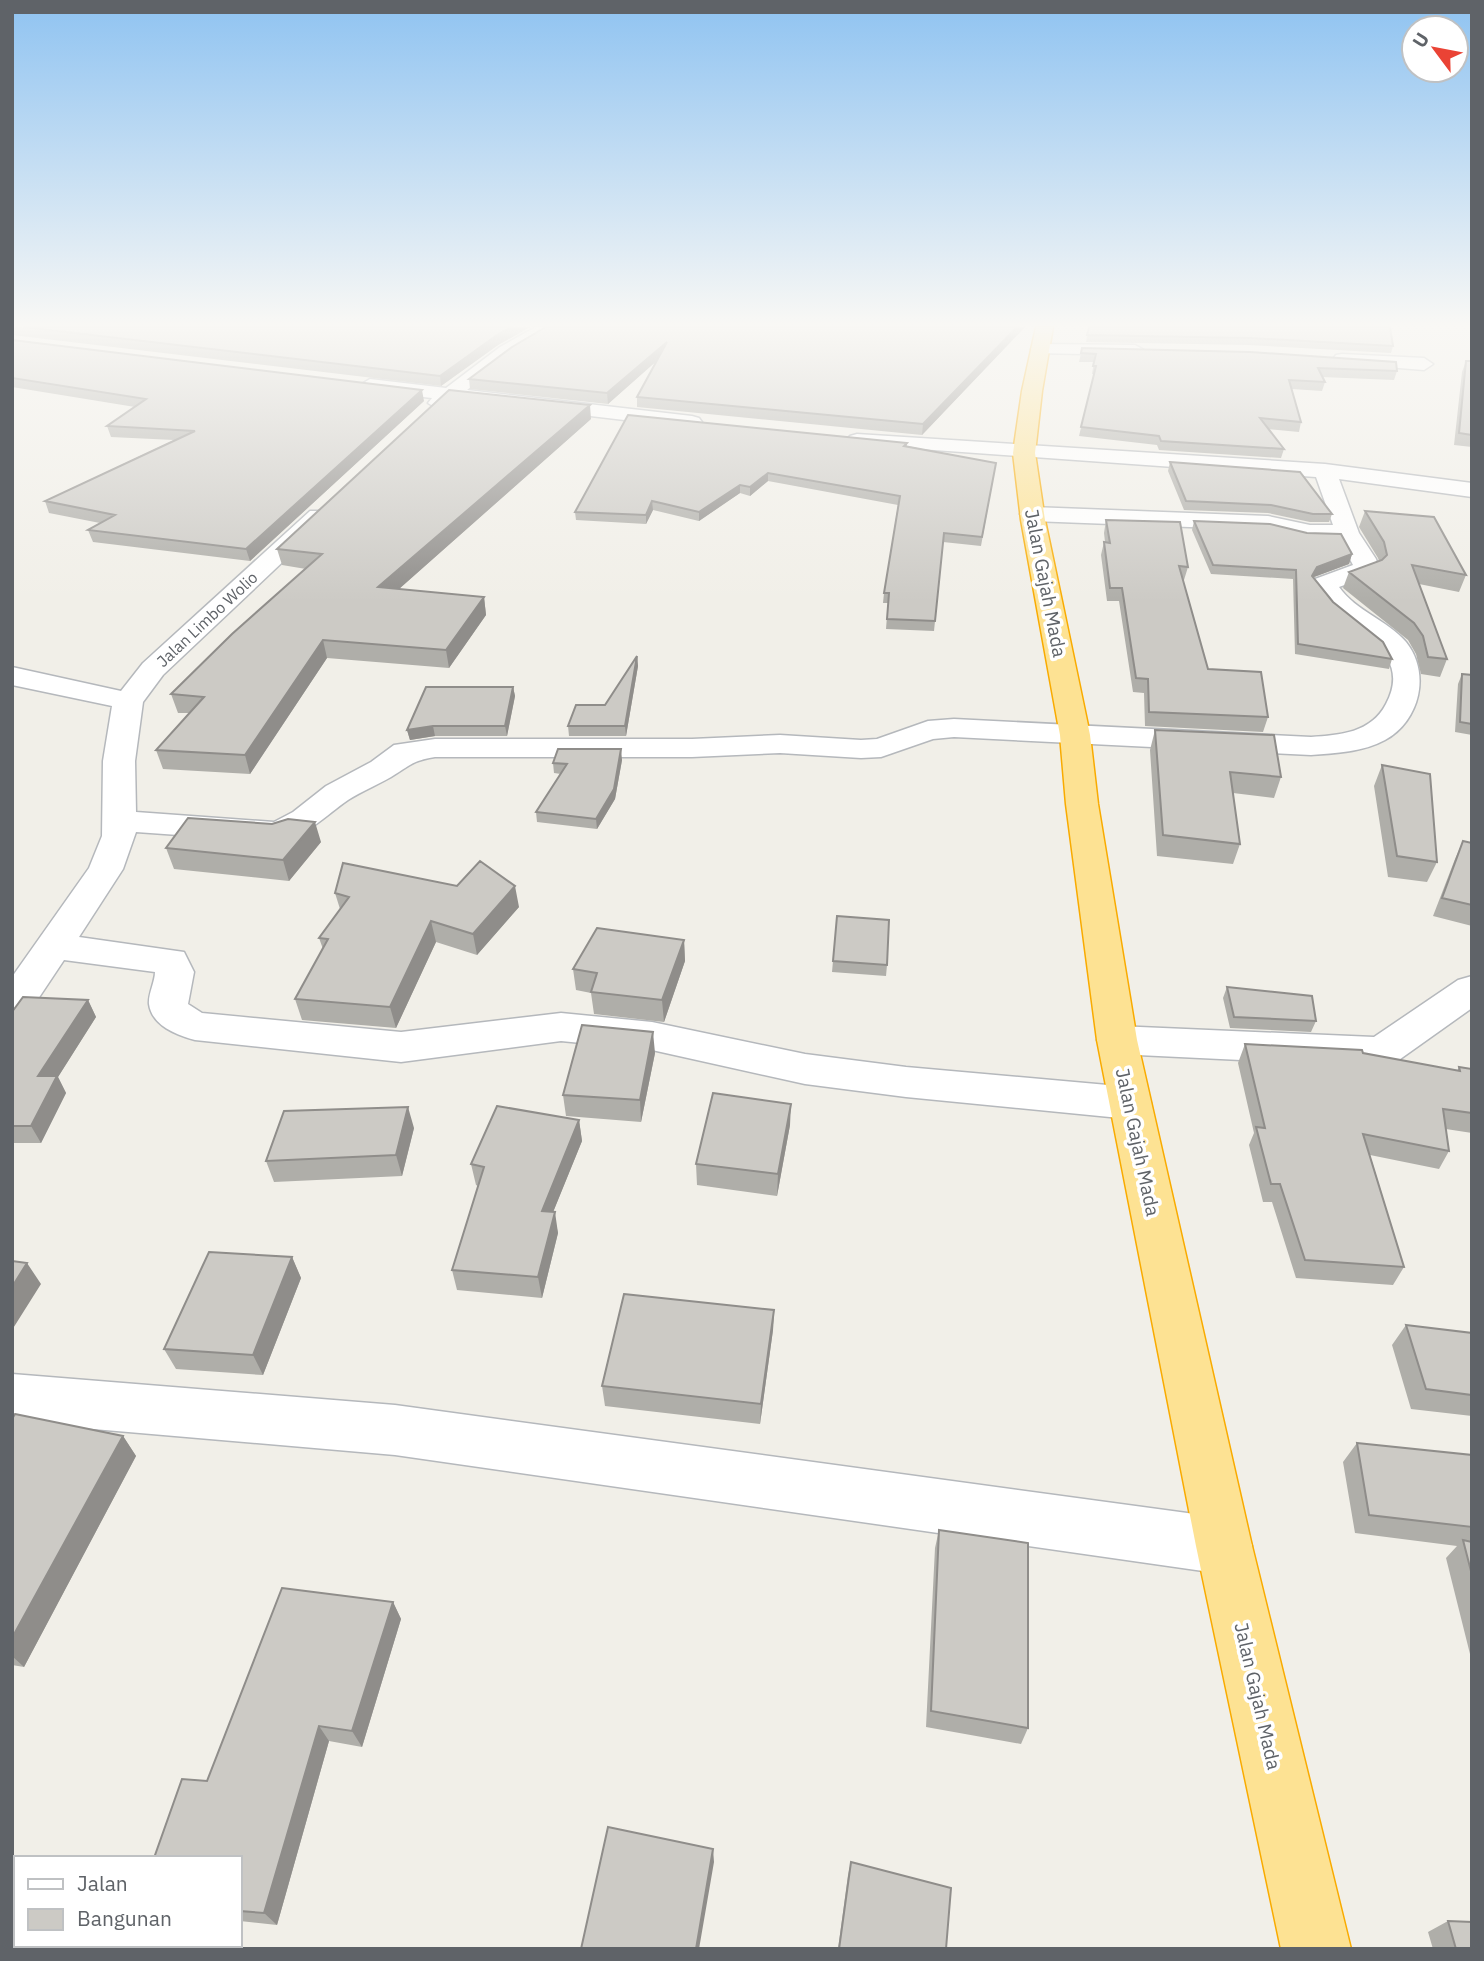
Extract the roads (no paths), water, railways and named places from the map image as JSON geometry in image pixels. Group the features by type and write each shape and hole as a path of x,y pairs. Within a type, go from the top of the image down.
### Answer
{"highway":[{"name":"Jalan Gajah Mada","path":"1030,419 1024,453 1032,514 1075,736 1082,804 1117,1040 1224,1546 1316,1949"}],"street":[{"path":"415,424 421,419"},
{"path":"664,419 712,424"},
{"path":"842,438 1024,453 1325,471 1472,490"},
{"path":"118,821 279,832 304,819 337,793 382,769 405,752 435,748 692,748 780,744 861,749 881,748 928,730 954,728 1289,745 1346,743 1375,734 1404,700 1407,681 1403,662 1384,634 1332,597 1324,587 1324,584 1366,569 1364,559 1347,533 1325,471"},
{"name":"Jalan Limbo Wolio","path":"12,1007 106,869 119,836 119,761 128,701 153,669 342,494"},
{"path":"1032,514 1268,523 1299,528 1305,532 1347,533"},
{"path":"12,676 128,701"},
{"path":"54,946 171,961 176,970 169,1008 172,1015 195,1026 401,1047 561,1027 652,1036 805,1069 906,1082 1130,1103"},
{"path":"1117,1040 1382,1052 1472,989"},
{"path":"12,1398 394,1430 1224,1546"}]}
